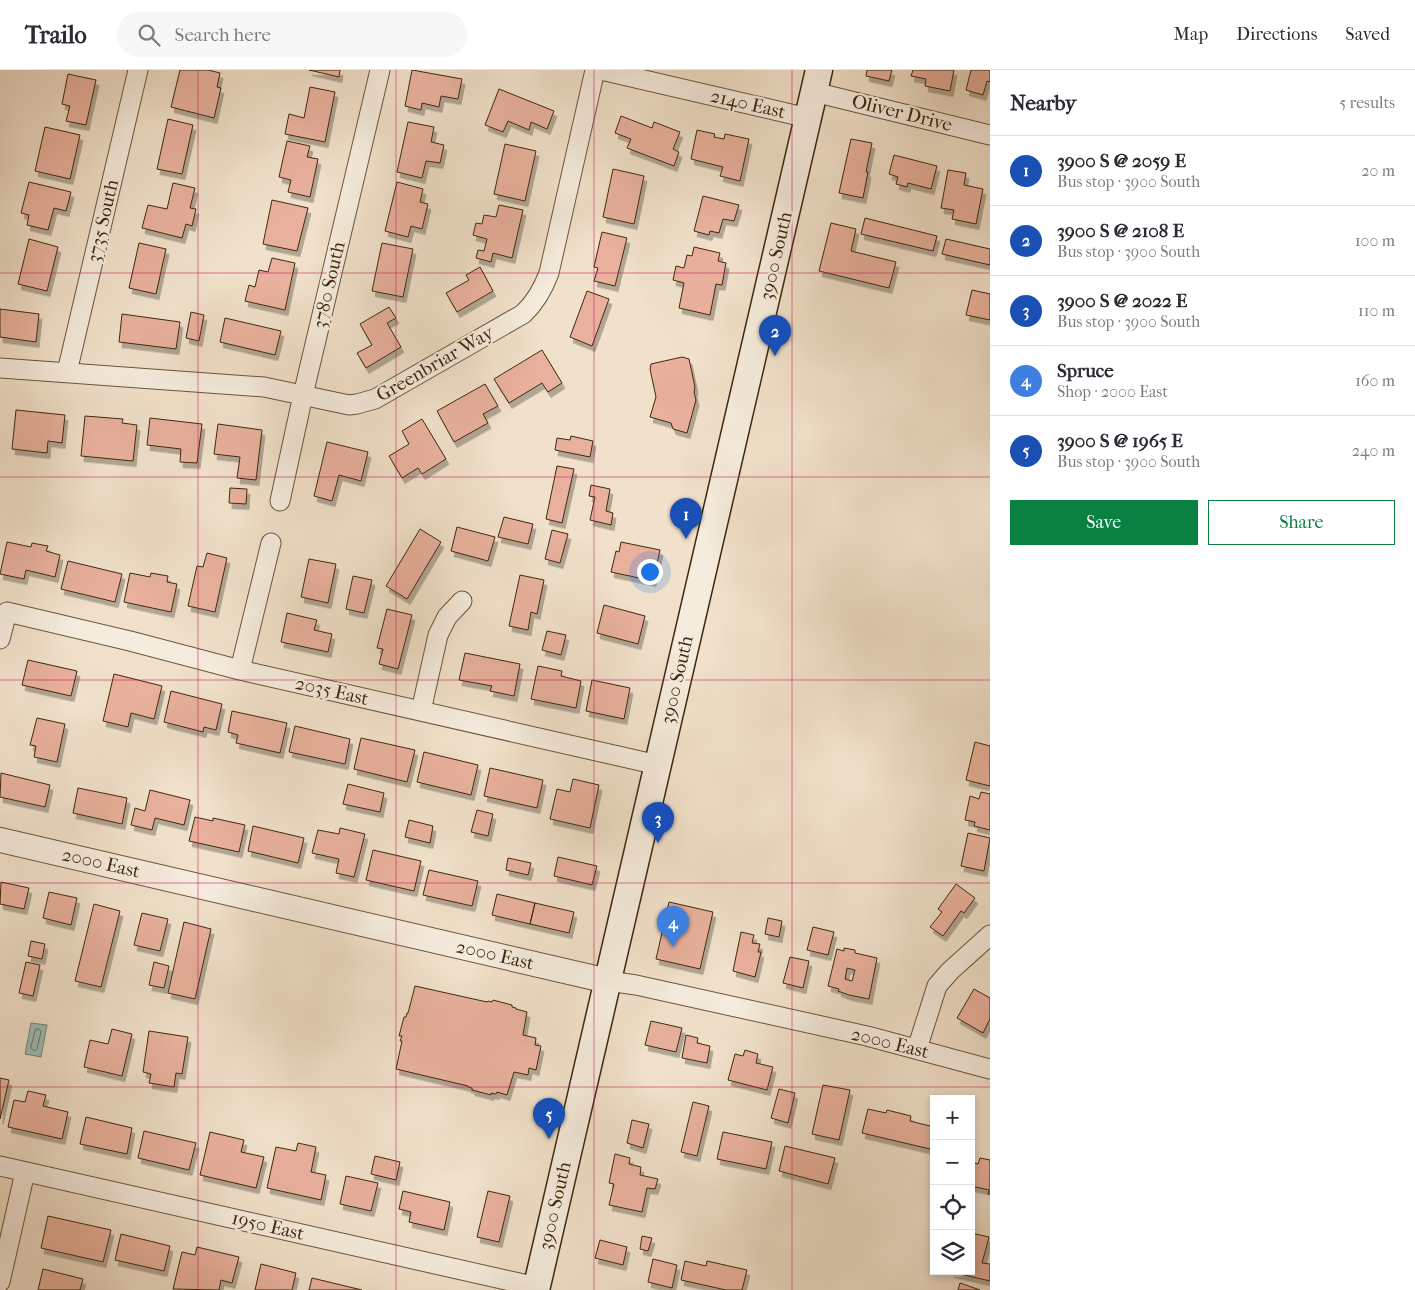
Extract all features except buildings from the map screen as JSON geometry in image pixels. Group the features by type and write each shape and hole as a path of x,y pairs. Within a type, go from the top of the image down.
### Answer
{"main road":[{"name":"3900 South","path":"536,1288 816,81"}],"street":[{"name":"3735 South","path":"67,372 138,70"},
{"name":"3780 South","path":"280,501 303,395 380,70"},
{"name":"Greenbriar Way","path":"0,368 264,387 349,404 357,404 375,399 523,314 535,302 549,272 595,70"},
{"name":"2140 East","path":"601,70 808,118"},
{"name":"Oliver Drive","path":"816,81 990,135"},
{"path":"240,670 271,543"},
{"path":"421,712 438,635 447,617 462,602"},
{"name":"2035 East","path":"0,639 7,612 130,640 240,670 658,766"},
{"name":"2000 East","path":"0,840 608,981 645,987 917,1049 990,1069"},
{"path":"917,1049 937,986 950,971 990,935"},
{"name":"1950 East","path":"0,1166 536,1288"},
{"path":"0,1282 25,1172"}],"water":[{"path":"31,1023 47,1025 41,1057 25,1054"}],"place":[{"name":"3900 S @ 2108 E","path":"775,356"},
{"name":"3900 S @ 2059 E","path":"686,539"},
{"name":"3900 S @ 2022 E","path":"658,843"},
{"name":"Spruce","path":"673,947"},
{"name":"3900 S @ 1965 E","path":"549,1139"}]}
